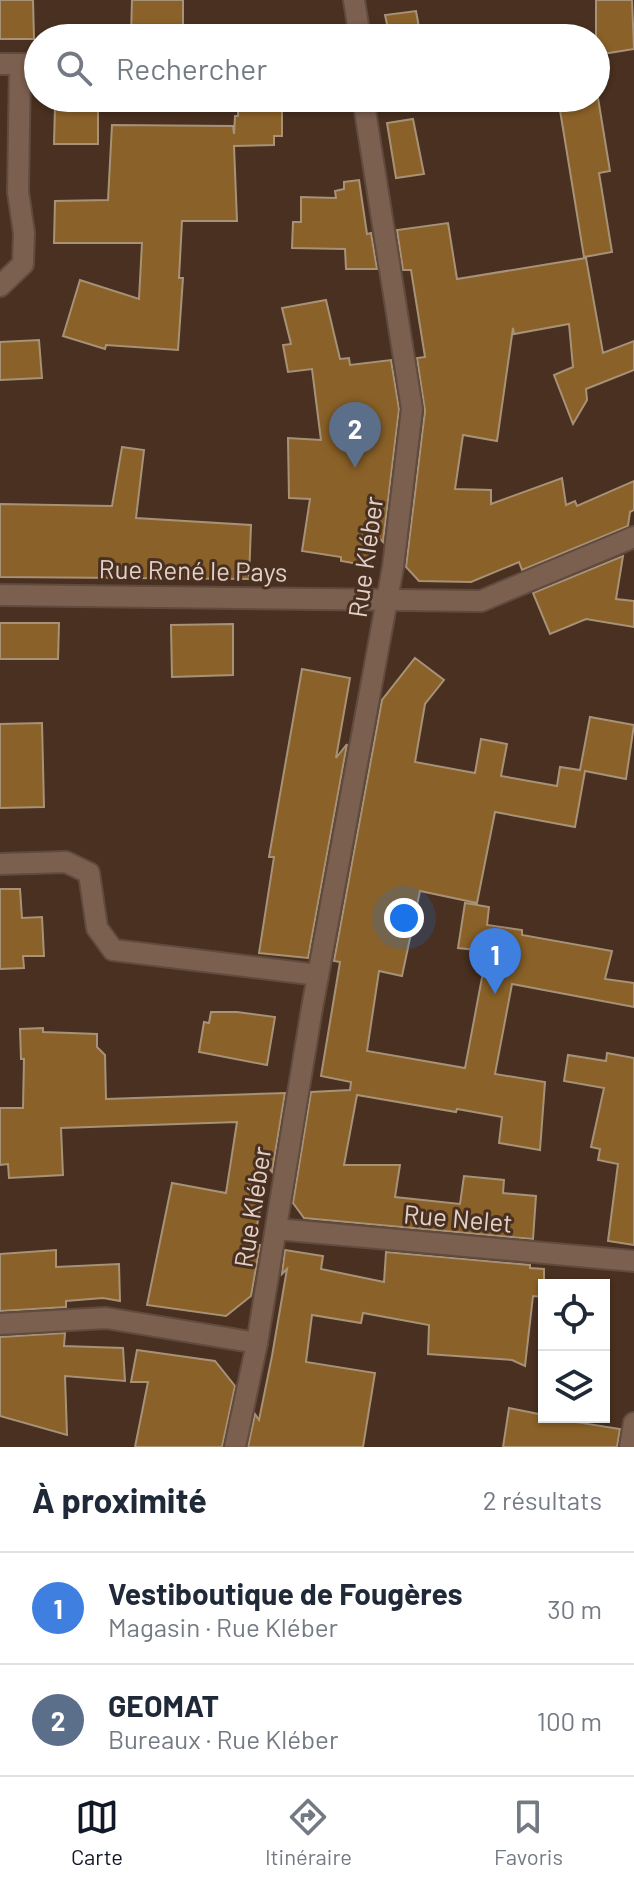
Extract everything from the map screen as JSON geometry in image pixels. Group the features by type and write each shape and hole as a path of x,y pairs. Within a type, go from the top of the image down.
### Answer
{"street":[{"path":"354,0 358,24"},
{"path":"0,286 23,264 24,233 18,178 19,64"},
{"name":"Rue Kléber","path":"235,1447 257,1343 318,975 393,567 412,409 365,112"},
{"name":"Rue René le Pays","path":"0,595 481,601 634,537"},
{"path":"0,864 66,862 89,873 97,928 113,950 318,975"},
{"name":"Rue Nelet","path":"276,1229 634,1261"},
{"path":"0,1324 106,1318 257,1343"},
{"path":"630,1447 634,1423"}],"building":[{"path":"0,0 33,0 34,24 24,24 24,39 0,39"},
{"path":"132,0 183,0 183,24 131,24"},
{"path":"596,0 632,0 634,49 610,53 610,24 596,24"},
{"path":"416,11 418,24 387,24 385,15"},
{"path":"55,112 98,112 98,144 54,144"},
{"path":"238,112 282,112 282,136 274,136 274,145 234,146 237,221 182,221 179,278 183,278 178,350 106,345 105,349 63,336 80,280 139,299 142,243 54,243 55,201 108,200 112,125 233,126 234,134 235,116"},
{"path":"560,112 600,112 610,171 599,173 612,252 584,257"},
{"path":"413,119 424,174 396,178 387,123"},
{"path":"359,180 367,234 371,233 377,269 346,269 345,249 292,248 293,222 301,222 301,197 336,198 335,191 344,189 344,182"},
{"path":"448,223 457,279 586,258 603,353 634,341 634,370 586,389 587,400 573,424 554,375 573,367 569,324 514,334 513,328 497,441 463,435 455,489 491,490 491,504 562,478 566,505 575,501 577,506 634,481 634,510 630,512 628,526 522,570 519,562 471,582 419,581 406,567 425,411 417,358 425,357 411,270 403,270 397,230"},
{"path":"326,300 340,359 349,358 350,365 391,360 399,409 383,542 375,534 370,566 341,561 341,557 302,551 310,499 289,498 288,438 321,440 312,369 288,372 283,345 291,344 282,308"},
{"path":"39,340 42,378 0,380 0,342"},
{"path":"122,447 144,450 136,518 251,525 249,579 0,577 0,504 112,506"},
{"path":"623,556 616,599 634,601 634,627 586,619 550,634 533,593"},
{"path":"0,623 59,623 58,659 0,659"},
{"path":"233,624 233,675 172,677 171,625"},
{"path":"415,658 444,680 425,704 415,762 475,773 481,739 507,744 501,776 557,786 560,767 580,770 590,717 634,725 626,779 585,771 575,827 495,812 477,903 420,891 402,976 379,971 367,1051 465,1068 487,951 458,948 465,903 489,907 487,925 522,930 522,935 612,951 605,979 634,983 634,1007 512,984 495,1074 545,1082 540,1150 499,1143 502,1117 357,1095 344,1165 400,1165 395,1197 460,1204 464,1176 504,1180 503,1193 536,1196 533,1239 304,1218 293,1203 311,1092 350,1090 351,1082 321,1076 340,962 334,961 382,700"},
{"path":"302,669 350,678 336,758 347,744 308,958 259,953 274,857 269,857"},
{"path":"42,723 44,807 0,808 0,724"},
{"path":"0,889 20,889 22,918 42,917 44,956 23,956 24,968 0,969"},
{"path":"211,1012 275,1017 267,1065 199,1052 204,1022 209,1023"},
{"path":"43,1028 43,1032 97,1034 97,1047 105,1055 106,1099 285,1093 272,1172 267,1166 254,1244 260,1245 251,1296 226,1316 147,1305 172,1183 226,1193 237,1122 61,1128 63,1175 9,1178 8,1164 0,1165 0,1108 23,1108 24,1059 21,1059 20,1029"},
{"path":"607,1053 634,1058 634,1245 608,1241 618,1164 598,1160 600,1149 591,1147 604,1088 564,1081 568,1055 606,1061"},
{"path":"56,1250 56,1267 119,1264 120,1301 103,1298 66,1301 66,1307 0,1311 0,1254"},
{"path":"285,1250 323,1256 321,1269 384,1282 386,1252 530,1265 530,1268 544,1269 544,1279 538,1279 538,1296 533,1296 525,1366 512,1360 428,1354 429,1325 363,1313 361,1323 312,1315 306,1362 375,1373 363,1447 248,1447 255,1414 259,1420 287,1269 282,1274"},
{"path":"65,1333 64,1346 123,1348 125,1381 65,1376 67,1435 0,1416 0,1337"},
{"path":"137,1350 215,1361 235,1386 222,1447 135,1447 148,1382 131,1382"},
{"path":"509,1408 538,1414 538,1423 582,1423 620,1429 617,1447 503,1447"}],"place":[{"name":"GEOMAT","path":"355,468"},
{"name":"Vestiboutique de Fougères","path":"495,994"}]}
